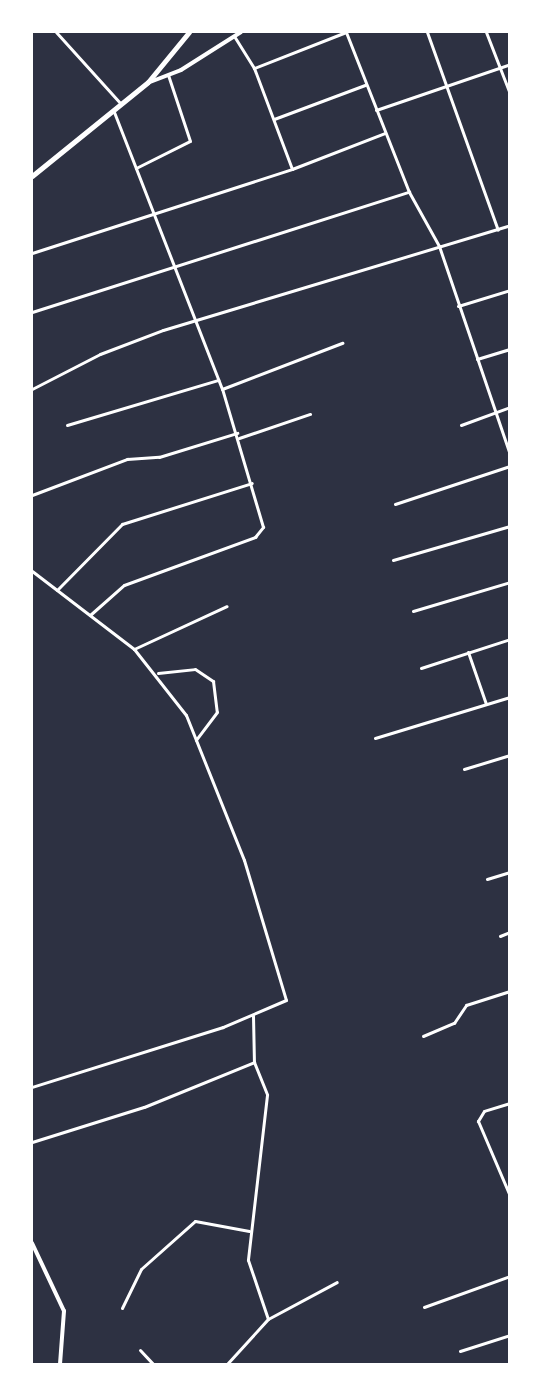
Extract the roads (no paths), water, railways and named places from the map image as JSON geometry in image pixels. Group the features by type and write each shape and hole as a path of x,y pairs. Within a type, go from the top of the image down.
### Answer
{"highway":[{"path":"32,176 123,105 148,82 189,32"}],"street":[{"path":"56,32 123,105"},
{"path":"148,82 168,75 241,32"},
{"path":"254,68 346,32 409,192 439,246 510,455"},
{"path":"427,32 498,230"},
{"path":"486,32 510,94"},
{"path":"234,36 254,68 292,169"},
{"path":"376,110 510,64"},
{"path":"136,168 190,141 168,75"},
{"path":"274,119 365,85"},
{"path":"90,615 124,585 255,537 263,517 222,389 114,112"},
{"path":"32,253 292,169 385,133"},
{"path":"32,312 409,192"},
{"path":"32,389 100,354 510,225"},
{"path":"458,306 510,290"},
{"path":"222,389 342,343"},
{"path":"476,359 510,349"},
{"path":"67,425 218,380"},
{"path":"461,425 510,407"},
{"path":"238,438 310,414"},
{"path":"32,495 127,459 159,457 237,433"},
{"path":"395,504 510,466"},
{"path":"56,591 122,524 252,483"},
{"path":"393,560 510,526"},
{"path":"32,571 134,649 158,674 186,715 244,860 286,1000 253,1016 32,1088"},
{"path":"413,611 510,582"},
{"path":"134,649 226,606"},
{"path":"421,668 510,639"},
{"path":"468,652 486,704"},
{"path":"158,674 195,669 213,681 217,712 196,741"},
{"path":"375,738 510,697"},
{"path":"464,769 510,756"},
{"path":"487,879 510,872"},
{"path":"500,936 510,932"},
{"path":"423,1036 454,1023 466,1005 510,991"},
{"path":"253,1016 254,1062 267,1095 249,1231 250,1271 268,1319"},
{"path":"32,1142 144,1107 254,1062"},
{"path":"510,1103 484,1111 478,1121 510,1196"},
{"path":"122,1308 141,1269 195,1221 249,1231"},
{"path":"32,1243 64,1311 60,1365"},
{"path":"424,1307 510,1276"},
{"path":"227,1365 268,1319 337,1282"},
{"path":"460,1351 510,1335"},
{"path":"140,1350 153,1365"}]}
